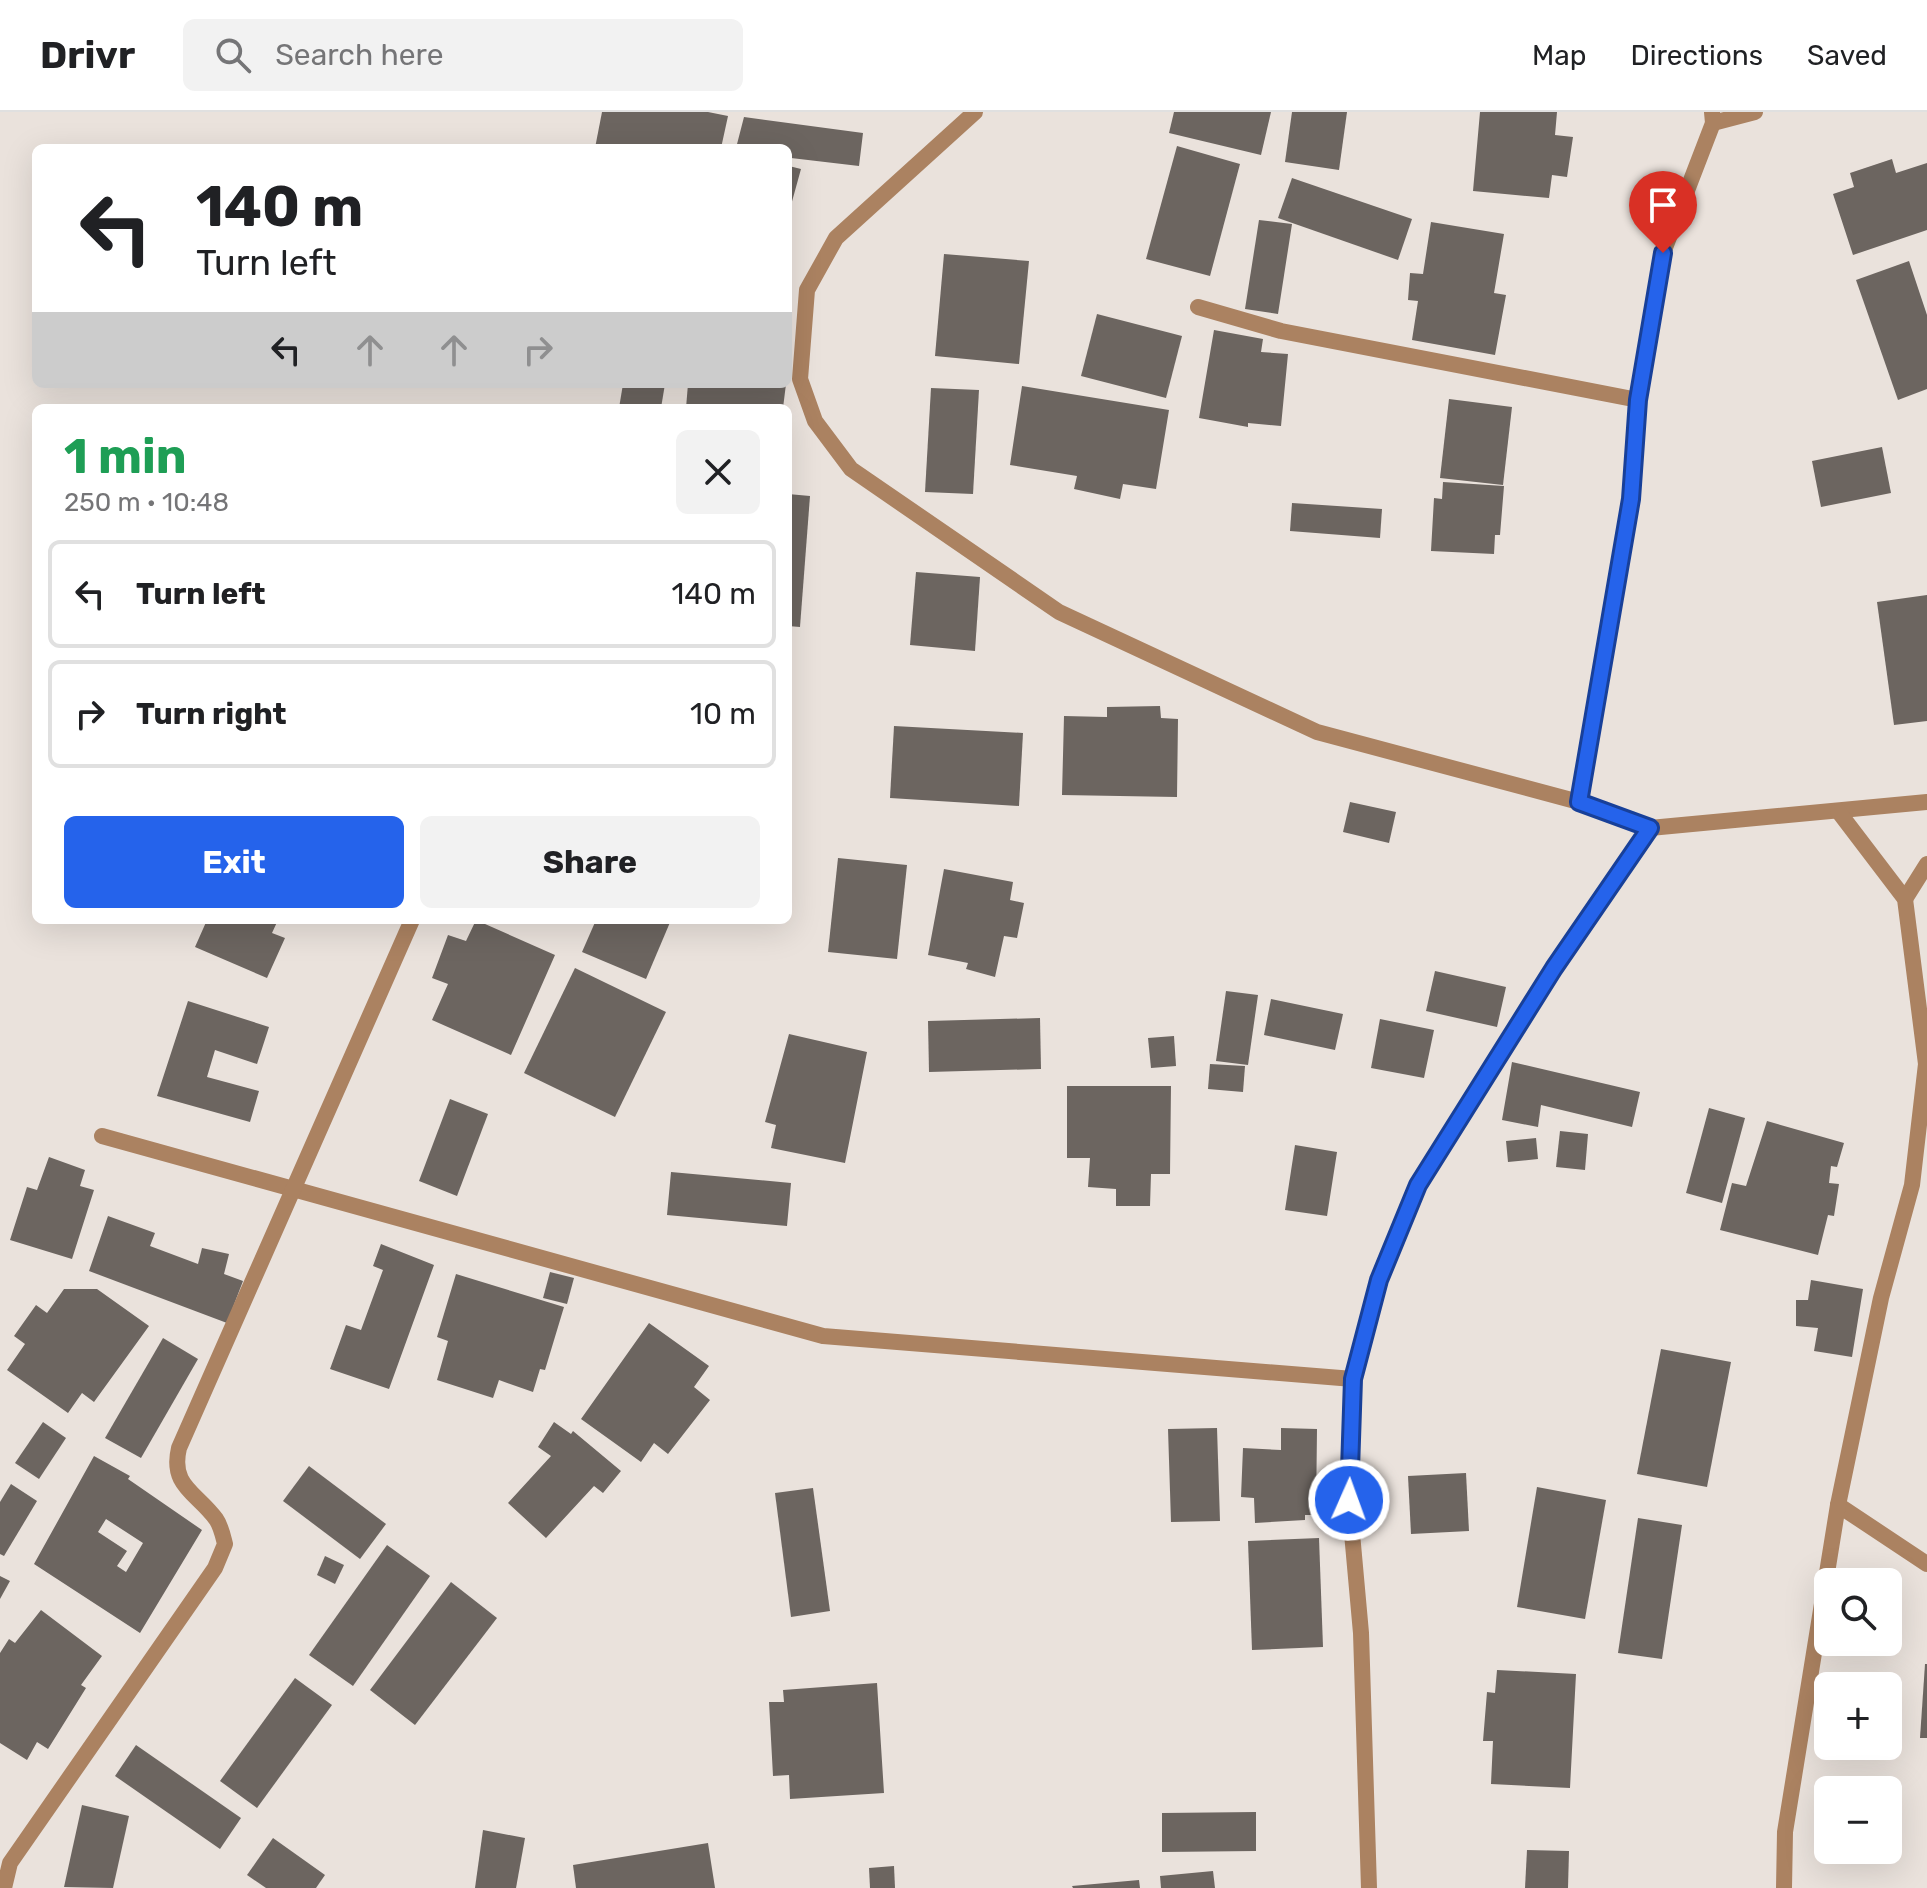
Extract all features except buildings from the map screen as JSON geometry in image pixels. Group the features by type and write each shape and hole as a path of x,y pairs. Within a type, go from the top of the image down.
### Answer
{"street":[{"path":"975,112 836,238 807,290 800,379 815,421 851,469 1059,612 1317,732 1579,802 1650,828 1927,802"},
{"path":"1579,802 1631,499 1638,400 1663,253 1712,117 1755,112"},
{"path":"1198,307 1281,331 1638,400"},
{"path":"1784,1888 1785,1832 1838,1505 1881,1298 1912,1185 1926,1064 1905,899 1838,811"},
{"path":"1369,1888 1361,1633 1349,1500 1353,1379 1379,1280 1418,1185 1554,968 1650,828"},
{"path":"1905,899 1927,864"},
{"path":"4,1888 10,1863 215,1568 225,1544 218,1522 179,1479 175,1466 179,1448 410,924"},
{"path":"102,1136 823,1336 1353,1379"},
{"path":"1838,1505 1927,1564"}],"route":[{"path":"1349,1500 1353,1379 1379,1280 1418,1185 1554,968 1650,828 1579,802 1631,499 1638,400 1663,253"}]}
